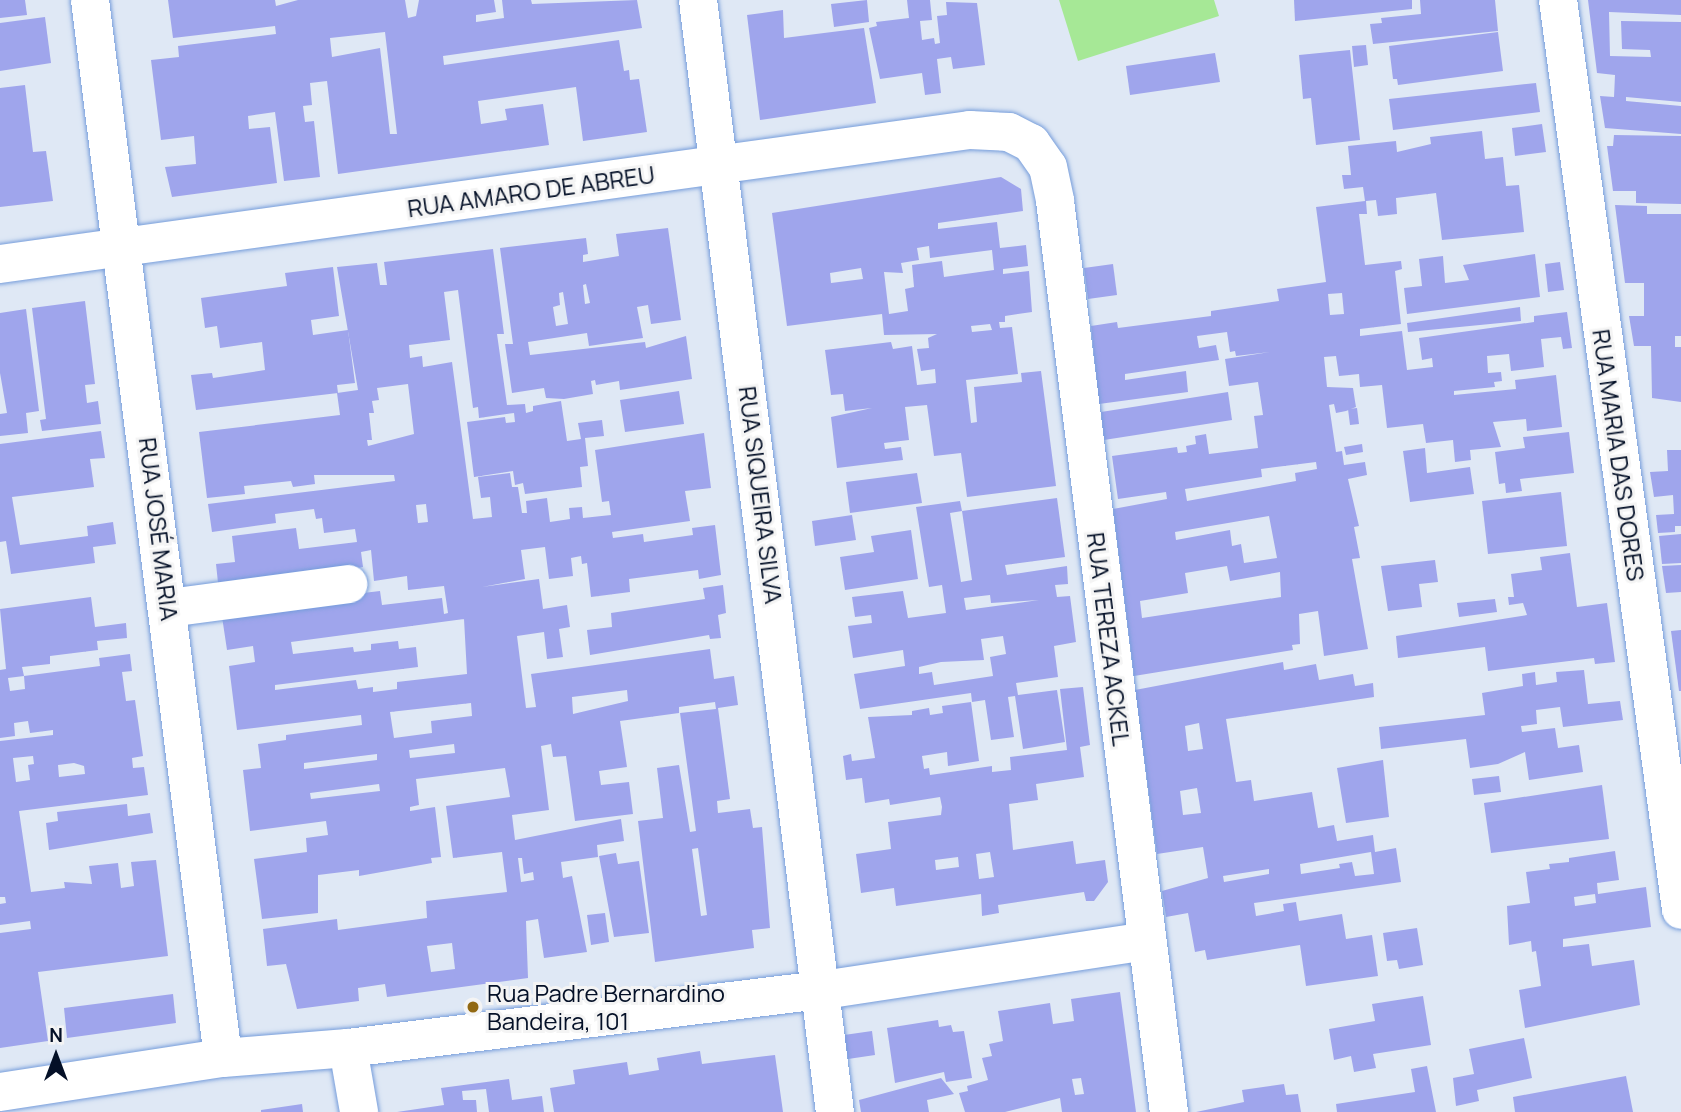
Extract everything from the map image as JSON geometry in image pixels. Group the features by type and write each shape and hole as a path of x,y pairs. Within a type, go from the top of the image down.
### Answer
{"street":[{"name":"RUA JOSÉ MARIA","path":"90,0 124,247 223,1058"},
{"name":"RUA SIQUEIRA SILVA","path":"698,0 823,990 835,1112"},
{"name":"RUA MARIA DAS DORES","path":"1558,0 1681,909"},
{"name":"RUA AMARO DE ABREU","path":"0,264 970,130 1009,132 1031,143 1048,167"},
{"name":"RUA TEREZA ACKEL","path":"1048,167 1169,1112"},
{"path":"169,608 348,584"},
{"path":"0,1092 223,1058 348,1048 823,990 1146,941"},
{"path":"348,1048 359,1112"}],"green space":[{"path":"1059,0 1214,0 1219,16 1078,61"}],"building":[{"path":"0,0 25,0 27,15 0,18"},
{"path":"168,0 275,0 276,6 298,0 405,0 408,18 416,16 419,0 494,0 496,12 476,15 476,22 504,18 502,0 531,0 532,4 637,0 642,28 443,56 444,65 619,40 624,71 629,70 630,80 639,79 647,132 583,141 576,87 478,101 481,124 507,120 505,109 543,104 549,145 338,174 327,81 310,83 312,105 303,106 305,122 314,121 320,177 284,181 275,112 248,116 249,129 270,127 277,183 172,197 165,167 196,164 194,136 161,140 151,60 179,57 178,46 276,34 275,26 173,38","holes":["385,32 397,134 390,134 380,48 332,57 330,38"]},
{"path":"867,0 869,22 834,27 831,4"},
{"path":"907,0 930,0 932,20 920,21 922,40 934,38 935,44 940,43 937,16 947,15 946,2 977,3 985,65 953,69 951,57 937,59 941,93 925,95 922,73 880,79 869,28 877,26 876,22 909,18"},
{"path":"1294,0 1412,0 1412,9 1295,21"},
{"path":"1420,0 1495,0 1498,31 1373,44 1370,24 1382,23 1381,18 1421,14"},
{"path":"1588,0 1681,0 1681,15 1609,12 1610,56 1651,57 1650,50 1622,49 1621,21 1681,22 1681,102 1626,97 1626,101 1681,106 1681,134 1605,128 1600,96 1614,97 1615,75 1597,73"},
{"path":"783,10 784,38 864,28 876,103 760,120 747,15"},
{"path":"45,17 51,63 0,71 0,23"},
{"path":"1498,32 1503,71 1398,85 1397,79 1393,79 1389,46"},
{"path":"1366,45 1368,65 1354,67 1352,46"},
{"path":"1350,50 1360,140 1316,145 1311,98 1303,99 1299,55"},
{"path":"1215,53 1220,82 1130,95 1126,66"},
{"path":"1536,83 1540,112 1393,130 1389,99"},
{"path":"25,85 33,152 46,151 53,201 0,207 0,88"},
{"path":"1542,124 1546,152 1515,156 1512,128"},
{"path":"1482,131 1485,159 1503,157 1506,186 1519,185 1524,232 1442,240 1436,193 1396,198 1397,214 1378,216 1376,200 1366,201 1367,214 1359,214 1365,265 1401,261 1402,269 1395,271 1401,324 1360,329 1360,336 1402,331 1407,370 1433,367 1432,358 1422,360 1419,338 1534,322 1534,316 1567,312 1572,348 1563,349 1561,337 1541,339 1544,367 1511,371 1509,354 1487,356 1488,373 1501,372 1502,381 1494,382 1495,387 1454,391 1454,395 1516,389 1515,380 1556,375 1562,427 1527,431 1526,419 1493,422 1501,447 1470,450 1471,460 1455,462 1453,440 1426,443 1423,424 1387,428 1382,385 1360,387 1359,374 1339,376 1336,356 1324,357 1327,387 1353,388 1356,407 1336,413 1334,404 1329,405 1336,452 1342,451 1344,465 1365,462 1367,475 1348,479 1359,526 1354,527 1360,558 1352,559 1368,649 1324,656 1318,611 1299,614 1300,644 1292,645 1293,650 1134,676 1113,509 1167,499 1166,492 1118,499 1112,456 1177,447 1178,453 1187,452 1186,446 1196,444 1195,436 1206,434 1209,454 1258,448 1254,416 1263,415 1258,382 1229,386 1225,359 1270,352 1236,356 1235,351 1230,352 1227,332 1197,336 1199,348 1216,345 1219,360 1125,374 1125,380 1186,371 1188,392 1099,404 1091,326 1117,322 1118,328 1211,316 1211,311 1279,301 1277,289 1326,282 1316,207 1365,201 1363,187 1344,189 1342,175 1351,175 1348,146 1396,141 1397,152 1431,144 1430,137","holes":["1342,293 1344,314 1330,315 1328,294","1316,462 1317,469 1295,473 1296,481 1187,501 1185,489 1262,477 1261,469","1269,516 1277,558 1244,563 1241,544 1232,546 1230,530 1176,540 1175,532","1227,566 1230,581 1280,572 1281,597 1142,618 1140,601 1188,593 1185,573"]},
{"path":"1614,135 1681,136 1681,204 1636,203 1636,191 1613,191 1607,146 1613,146"},
{"path":"1001,177 1021,189 1023,211 938,223 938,229 997,222 1000,248 1026,245 1028,266 1003,269 1003,274 1029,271 1032,312 1005,316 1005,322 999,322 1000,328 1012,327 1018,374 966,380 971,423 977,422 974,387 1022,382 1021,373 1041,371 1056,486 967,497 961,453 934,456 927,405 905,407 909,440 884,443 885,449 901,447 903,460 837,468 831,417 872,408 845,411 843,394 831,395 825,350 891,342 893,349 912,346 917,385 936,383 935,369 921,371 917,349 929,348 928,338 937,334 884,335 882,314 787,326 772,213","holes":["929,246 930,258 992,250 994,270 944,277 942,261 912,265 914,287 905,289 908,311 889,314 884,272 903,273 901,263 919,260 917,248","861,268 863,279 831,283 830,273","990,324 992,330 972,332 971,326"]},
{"path":"1615,205 1647,206 1647,214 1681,214 1681,336 1675,336 1675,347 1681,347 1681,402 1652,398 1651,346 1634,346 1629,316 1644,316 1644,283 1625,283"},
{"path":"668,228 681,320 651,324 648,305 637,307 643,338 589,346 587,333 528,342 530,355 645,342 646,348 686,336 692,379 620,390 619,381 596,385 595,380 591,381 593,394 564,399 546,398 544,388 512,393 505,344 513,344 500,248 586,238 588,254 583,255 583,262 619,256 616,234","holes":["586,284 590,303 585,304 583,285","563,292 568,324 556,326 553,307 560,305 559,293"]},
{"path":"493,249 504,334 497,334 507,405 525,404 526,413 533,411 533,406 561,401 567,441 581,439 578,423 602,420 604,436 585,438 588,466 580,467 582,487 525,494 523,483 515,485 513,471 474,477 467,422 505,417 506,423 515,422 514,413 479,418 478,407 473,408 458,290 444,292 450,340 409,345 410,358 422,356 423,367 452,362 473,519 492,517 490,497 481,498 478,477 510,473 512,487 518,487 522,513 527,513 526,501 547,498 550,522 570,519 569,508 582,507 583,518 611,515 609,501 602,502 595,450 704,433 711,488 685,491 690,521 612,532 613,538 643,534 644,542 693,535 692,528 715,525 721,575 699,579 698,570 629,579 630,592 591,597 587,563 582,564 581,556 571,558 573,576 549,579 545,547 521,550 525,579 482,587 539,579 543,609 567,605 570,627 559,629 563,657 547,659 544,632 517,636 526,708 536,707 531,674 710,649 714,679 734,676 738,705 718,708 730,799 717,801 718,813 750,809 753,828 762,827 770,928 752,930 754,948 655,962 638,821 663,818 657,768 679,765 690,832 696,831 680,713 716,709 715,702 679,707 679,713 620,721 627,767 599,771 601,785 629,782 633,814 575,821 566,756 553,757 551,744 541,746 549,810 512,815 515,840 621,819 624,841 597,845 598,857 561,862 563,878 572,876 587,952 544,958 538,919 526,921 528,978 387,997 385,984 358,988 359,1001 297,1009 286,964 267,966 263,929 337,919 338,930 427,918 426,901 507,892 502,852 453,858 446,806 510,797 505,768 416,779 419,805 410,807 410,811 435,807 441,857 431,858 432,863 359,876 359,870 318,875 318,913 262,919 254,859 307,852 306,838 328,835 326,821 250,831 243,770 261,768 258,744 286,740 286,735 362,725 361,715 237,730 229,666 255,662 253,646 227,650 221,610 380,591 382,605 442,598 444,614 448,613 444,586 408,590 407,576 374,581 371,550 361,552 363,567 219,592 216,564 235,562 232,536 296,528 299,549 357,542 355,529 324,533 322,518 316,519 314,509 275,514 276,523 212,532 208,504 395,481 394,475 314,475 315,484 293,487 291,481 244,486 245,494 207,498 199,432 340,415 337,393 358,390 337,267 377,263 380,285 387,285 384,262","holes":["408,384 414,434 368,446 367,440 372,440 369,413 374,413 372,401 379,400 377,388","426,504 428,522 418,523 416,505","464,619 467,674 397,682 397,689 373,692 373,687 358,689 356,680 275,690 275,685 418,667 416,647 399,649 398,641 371,644 371,650 354,652 353,647 293,654 291,642","627,690 628,701 573,714 572,697","471,703 472,716 431,721 432,733 394,738 390,712","454,744 455,753 410,758 409,750","377,754 377,760 304,769 304,763","379,784 380,791 311,799 310,793","698,848 707,915 701,916 692,849","518,858 522,858 524,874 533,872 534,880 521,882","452,943 455,969 431,972 427,946"]},
{"path":"1535,254 1540,297 1407,314 1404,288 1422,286 1419,259 1443,256 1445,283 1469,280 1463,265"},
{"path":"1560,262 1564,290 1548,292 1545,264"},
{"path":"1113,264 1117,295 1088,299 1084,268"},
{"path":"333,267 339,316 311,320 313,335 348,330 355,383 337,385 338,393 196,410 191,375 212,373 213,378 265,370 262,342 220,348 217,326 205,328 201,298 287,286 285,273"},
{"path":"85,301 95,384 85,385 87,403 98,401 101,424 42,431 40,420 46,419 32,308"},
{"path":"1520,307 1521,321 1408,332 1407,323"},
{"path":"26,309 39,411 26,413 28,433 0,436 0,414 7,413 0,373 0,313"},
{"path":"679,391 684,424 625,432 620,400"},
{"path":"1228,392 1232,420 1104,440 1101,412"},
{"path":"1357,408 1359,424 1350,425 1348,409"},
{"path":"101,431 105,458 90,459 94,487 12,497 20,545 88,536 87,526 113,522 116,544 93,547 95,563 11,574 6,541 0,542 0,444"},
{"path":"1569,432 1574,473 1520,479 1522,491 1506,493 1505,483 1499,484 1495,452 1525,448 1523,437"},
{"path":"1362,444 1363,452 1346,455 1344,447"},
{"path":"1425,448 1427,473 1470,467 1474,494 1410,502 1403,451"},
{"path":"1667,450 1681,450 1681,526 1675,526 1675,532 1658,533 1656,515 1674,514 1673,495 1654,497 1650,472 1668,471"},
{"path":"917,473 922,503 850,513 846,482"},
{"path":"1561,492 1567,546 1488,554 1482,501"},
{"path":"1057,498 1065,557 1005,565 1007,575 1067,566 1068,584 1055,585 1057,597 1070,596 1076,642 1054,646 1058,677 1016,683 1018,695 1057,690 1065,742 1023,749 1015,696 1008,697 1014,737 991,740 985,700 972,702 971,693 860,709 854,674 905,666 903,650 853,658 848,626 872,623 871,615 855,617 852,597 903,591 908,618 946,613 942,585 929,587 916,507 960,501 962,511","holes":["962,511 972,580 961,582 950,513","990,595 991,603 1039,600 966,610 964,598","1003,636 1006,654 990,657 993,676 934,685 932,672 919,674 919,667 941,662 984,660 981,639"]},
{"path":"852,515 856,540 815,546 812,521"},
{"path":"911,530 918,579 845,590 840,557 874,552 871,536"},
{"path":"1681,534 1681,563 1662,564 1659,536"},
{"path":"1570,553 1577,607 1607,603 1615,662 1595,664 1594,658 1488,671 1485,647 1398,658 1396,636 1527,615 1523,603 1509,605 1508,597 1514,597 1511,574 1542,570 1540,557"},
{"path":"1435,560 1438,582 1419,584 1422,607 1388,611 1381,566"},
{"path":"1681,565 1681,592 1666,593 1662,566"},
{"path":"723,585 726,613 718,615 721,638 710,639 709,635 590,655 587,630 612,627 611,613 705,599 703,588"},
{"path":"91,597 95,627 126,623 127,638 97,641 98,650 50,656 50,664 22,667 24,676 100,666 99,658 130,654 132,671 122,672 126,701 135,700 143,756 132,758 133,768 144,767 148,795 19,811 31,892 65,888 64,882 92,884 89,866 118,863 121,888 134,886 131,862 156,860 168,956 38,972 48,1041 0,1048 0,933 31,929 30,921 0,925 0,904 6,903 5,897 0,897 0,741 53,735 53,730 30,733 28,721 14,723 15,736 0,738 0,670 6,669 0,609","holes":["24,676 25,689 10,691 8,678","33,756 34,764 28,765 30,780 16,782 13,758","74,763 84,766 85,774 59,777 58,765"]},
{"path":"1495,599 1497,612 1459,617 1457,603"},
{"path":"1681,630 1681,691 1679,691 1671,631"},
{"path":"1283,662 1284,670 1316,664 1319,680 1353,674 1355,686 1373,683 1374,697 1226,719 1236,782 1251,780 1254,801 1312,792 1318,828 1334,825 1337,841 1373,835 1375,852 1396,848 1401,882 1254,903 1256,916 1284,911 1283,904 1296,902 1299,921 1342,914 1346,939 1372,935 1378,976 1306,986 1300,945 1207,960 1205,950 1195,952 1188,913 1166,917 1162,891 1208,878 1203,847 1157,854 1135,690","holes":["1199,723 1203,749 1188,751 1185,726","1197,788 1201,813 1183,815 1180,791","1371,852 1374,874 1355,876 1352,862 1339,864 1340,868 1301,874 1300,864","1269,869 1269,874 1224,882 1223,876"]},
{"path":"1584,670 1588,704 1620,701 1623,720 1563,727 1560,707 1536,710 1537,724 1521,726 1522,732 1555,728 1558,748 1579,745 1583,772 1529,780 1525,752 1498,764 1470,768 1466,739 1381,749 1379,727 1485,715 1482,693 1523,686 1522,674 1535,672 1536,685 1557,682 1556,672"},
{"path":"1083,687 1090,745 1080,747 1084,777 1036,784 1038,800 1009,804 1013,850 1073,841 1076,864 1105,860 1108,882 1094,901 1086,901 1084,892 998,905 999,913 982,916 981,894 896,906 894,888 861,893 856,854 891,849 888,822 941,815 942,807 940,797 890,805 889,799 865,803 862,778 846,780 843,756 851,754 852,761 875,758 868,717 912,715 912,711 929,708 930,715 943,713 942,706 971,702 979,761 948,766 947,752 922,756 924,769 929,768 930,775 992,766 992,772 1011,770 1010,757 1067,750 1060,689","holes":["990,852 994,877 979,879 976,854","958,857 959,867 936,870 935,860"]},
{"path":"1383,760 1389,817 1346,823 1337,768"},
{"path":"1499,776 1501,792 1474,795 1472,779"},
{"path":"1602,785 1609,839 1491,853 1484,803"},
{"path":"127,804 128,816 150,813 153,833 49,850 46,823 58,821 57,812"},
{"path":"1615,851 1619,880 1597,883 1598,894 1646,887 1651,927 1563,939 1563,947 1589,944 1592,966 1634,960 1640,1005 1525,1028 1519,990 1541,986 1536,951 1532,952 1531,941 1509,945 1507,906 1530,903 1526,872 1550,869 1549,864 1569,862 1569,858","holes":["1595,894 1596,903 1575,906 1574,897"]},
{"path":"616,853 618,864 639,861 649,933 614,937 599,856"},
{"path":"605,913 609,942 591,945 587,915"},
{"path":"1417,928 1423,965 1399,969 1397,960 1387,961 1383,933"},
{"path":"1120,992 1136,1112 1062,1112 1060,1098 1005,1112 965,1112 959,1093 968,1091 967,1086 988,1080 982,1058 992,1056 989,1044 1003,1041 998,1011 1050,1003 1053,1024 1074,1021 1071,999","holes":["1081,1078 1084,1094 1075,1095 1072,1079"]},
{"path":"173,994 176,1023 67,1038 64,1008"},
{"path":"1423,996 1431,1045 1373,1054 1376,1068 1354,1072 1351,1056 1334,1060 1329,1029 1375,1021 1372,1004"},
{"path":"938,1020 939,1027 951,1025 953,1032 964,1031 972,1078 946,1082 944,1072 895,1083 887,1028"},
{"path":"872,1031 875,1055 848,1059 844,1035"},
{"path":"1524,1038 1532,1078 1477,1090 1479,1101 1456,1106 1453,1078 1474,1074 1469,1049"},
{"path":"700,1051 702,1064 775,1055 783,1112 554,1112 550,1088 575,1084 573,1070 627,1062 629,1075 659,1070 657,1058"},
{"path":"1427,1066 1436,1112 1337,1112 1336,1104 1415,1092 1411,1069"},
{"path":"1626,1076 1633,1112 1515,1112 1513,1097"},
{"path":"941,1078 954,1094 927,1100 929,1112 861,1112 859,1100"},
{"path":"509,1079 512,1100 542,1096 544,1112 489,1112 486,1089 462,1091 463,1100 476,1100 477,1112 397,1112 444,1105 441,1088"},
{"path":"1284,1084 1286,1095 1298,1094 1301,1112 1196,1112 1244,1102 1242,1090"},
{"path":"302,1104 303,1112 261,1112 261,1110"}],"place":[{"name":"Rua Padre Bernardino Bandeira, 101","path":"473,1007"}]}
